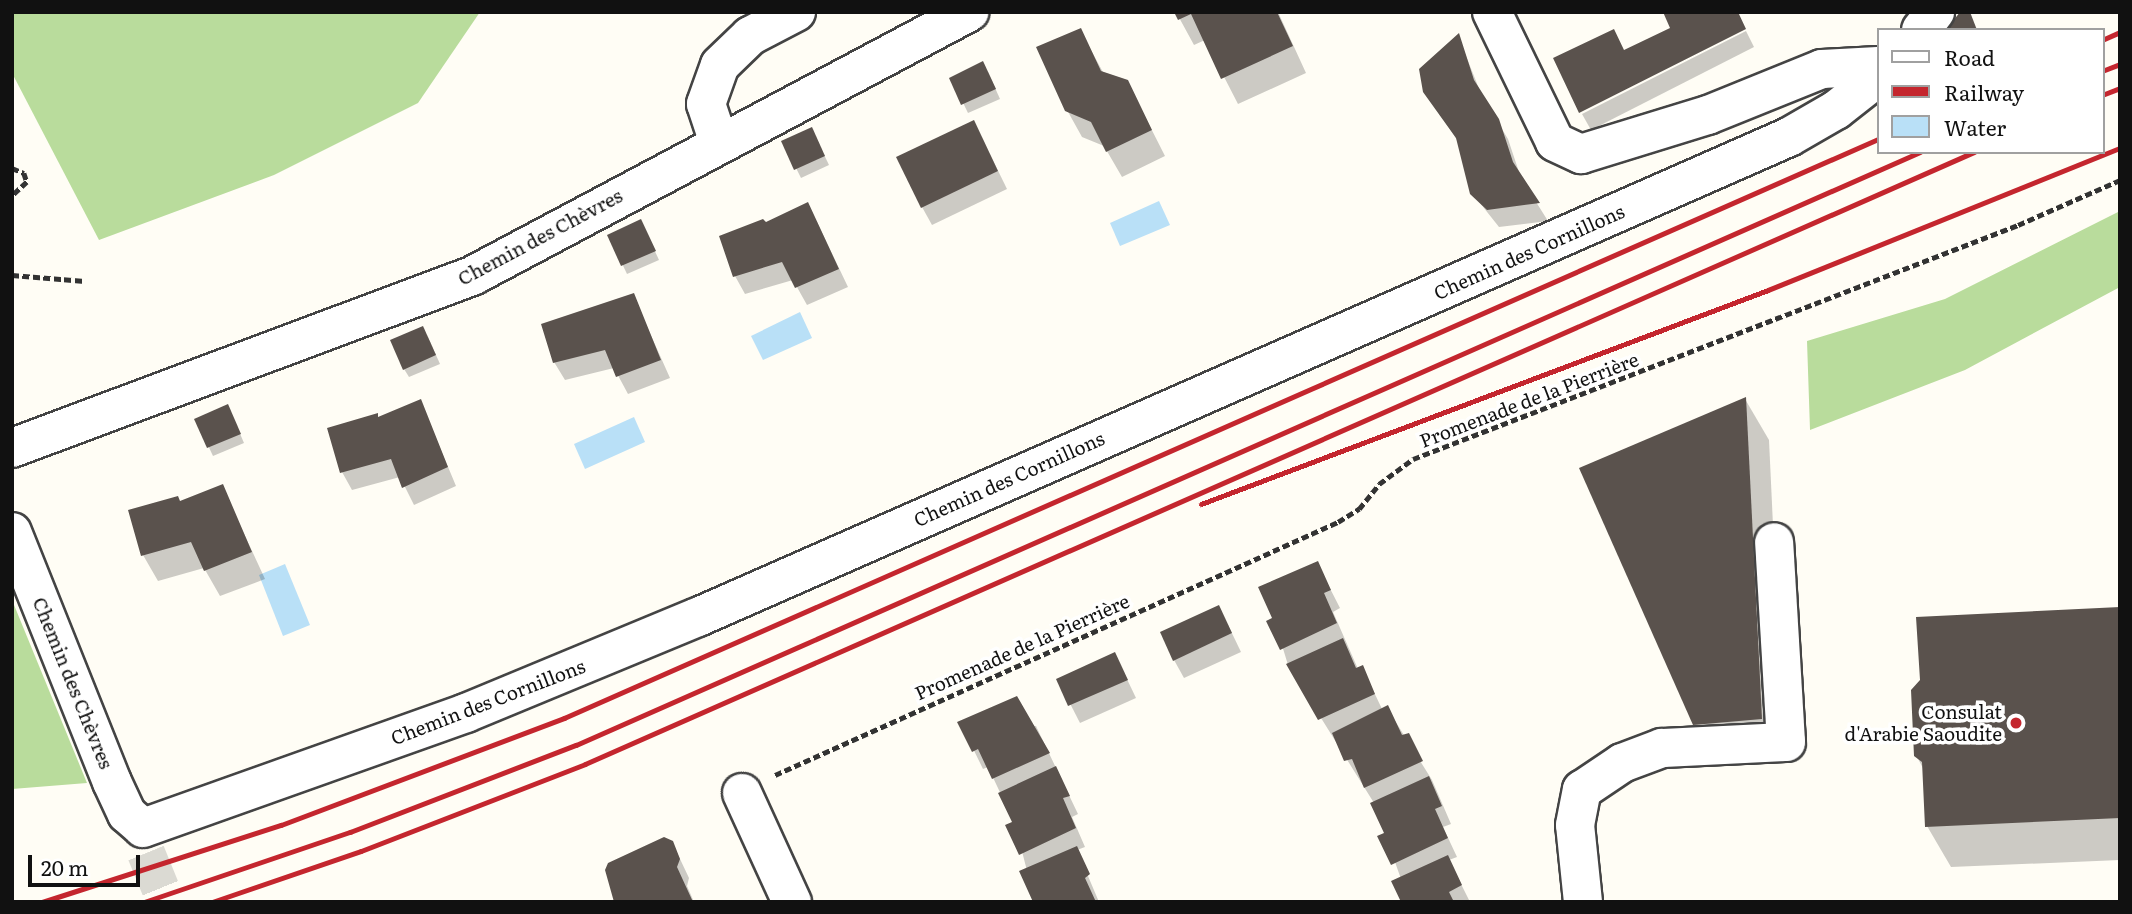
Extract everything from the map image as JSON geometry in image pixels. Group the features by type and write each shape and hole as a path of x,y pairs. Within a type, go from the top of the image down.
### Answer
{"street":[{"path":"719,143 706,104 720,65 743,42 796,12"},
{"name":"Chemin des Chèvres","path":"12,449 474,275 970,12"},
{"path":"1492,12 1555,142 1581,155 1708,116 1822,69 1876,66"},
{"path":"1923,28 1935,12"},
{"name":"Chemin des Cornillons","path":"144,841 698,617 1789,137 1836,110 1876,79"},
{"name":"Chemin des Chèvres","path":"12,532 112,782 144,841"},
{"path":"1583,902 1575,825 1582,790 1622,763 1662,748 1786,742 1774,542"},
{"path":"742,793 792,902"}],"path":[{"path":"12,168 24,173 27,182 12,196"},
{"name":"Promenade de la Pierrière","path":"742,793 1338,522 1359,509 1379,484 1413,459 2120,180"},
{"path":"12,275 85,281"}],"green space":[{"path":"12,12 480,12 418,103 274,175 99,240 12,73"},
{"path":"2120,211 2120,287 1965,370 1810,430 1807,341 1945,299"},
{"path":"12,600 87,783 12,789"}],"water":[{"path":"1159,201 1170,225 1120,246 1110,223"},
{"path":"800,312 812,338 763,360 751,336"},
{"path":"634,417 645,442 585,469 574,444"},
{"path":"285,564 310,625 283,636 259,575"}],"building":[{"path":"1174,12 1277,12 1293,46 1221,79 1191,14 1178,20"},
{"path":"1663,12 1738,12 1746,29 1579,113 1553,58 1614,29 1624,50 1670,28"},
{"path":"1960,12 1970,12 1976,28 1948,28"},
{"path":"1081,28 1101,71 1128,80 1152,130 1106,152 1091,122 1065,111 1036,47"},
{"path":"1459,33 1474,80 1499,119 1513,162 1540,203 1487,210 1470,194 1456,138 1423,92 1419,69"},
{"path":"983,61 996,89 961,105 949,78"},
{"path":"974,120 998,171 921,208 896,157"},
{"path":"812,127 825,156 794,170 781,141"},
{"path":"808,202 839,269 795,288 782,262 733,277 719,236 763,219 766,222"},
{"path":"641,219 656,251 621,266 607,235"},
{"path":"634,293 661,360 616,377 605,350 553,363 541,324"},
{"path":"423,326 436,355 403,370 390,340"},
{"path":"1746,397 1762,719 1693,725 1579,468"},
{"path":"421,399 448,467 402,488 391,459 340,473 327,428 378,413 378,417"},
{"path":"228,404 241,434 207,448 194,419"},
{"path":"223,484 252,552 204,571 191,542 141,556 128,510 178,496 180,501"},
{"path":"1318,561 1331,590 1324,593 1337,623 1280,650 1266,621 1272,618 1258,587"},
{"path":"1219,605 1232,633 1173,661 1160,632"},
{"name":"Consulat d'Arabie Saoudite","path":"2120,607 2120,818 1925,827 1922,762 1914,756 1911,690 1920,680 1916,617"},
{"path":"1343,638 1356,668 1363,665 1375,694 1318,720 1286,664"},
{"path":"1115,652 1128,680 1068,706 1056,679"},
{"path":"1017,696 1050,753 992,779 978,749 972,752 957,722"},
{"path":"1388,705 1402,735 1409,733 1423,761 1364,788 1352,759 1344,761 1332,733"},
{"path":"1056,766 1070,796 1063,798 1076,828 1019,855 1005,825 1012,822 998,793"},
{"path":"1429,776 1442,806 1435,809 1448,838 1391,865 1377,836 1384,833 1370,803"},
{"path":"664,837 673,841 680,859 677,867 693,902 614,902 605,870 608,863"},
{"path":"1077,846 1090,874 1085,878 1096,902 1033,902 1019,871"},
{"path":"1448,855 1462,885 1449,892 1454,902 1401,902 1391,881"}],"tunnel":[{"path":"146,853 166,902"}],"railway":[{"path":"2104,39 2120,32"},
{"path":"2104,70 2120,64"},
{"path":"2104,94 2120,88"},
{"path":"42,902 281,825 564,718 1876,140"},
{"path":"1201,504 1768,290 2120,148"},
{"path":"144,902 350,832 576,745 1915,154"},
{"path":"212,902 361,851 585,764 1969,154"}],"place":[{"name":"Consulat d'Arabie Saoudite","path":"2016,723"}]}
